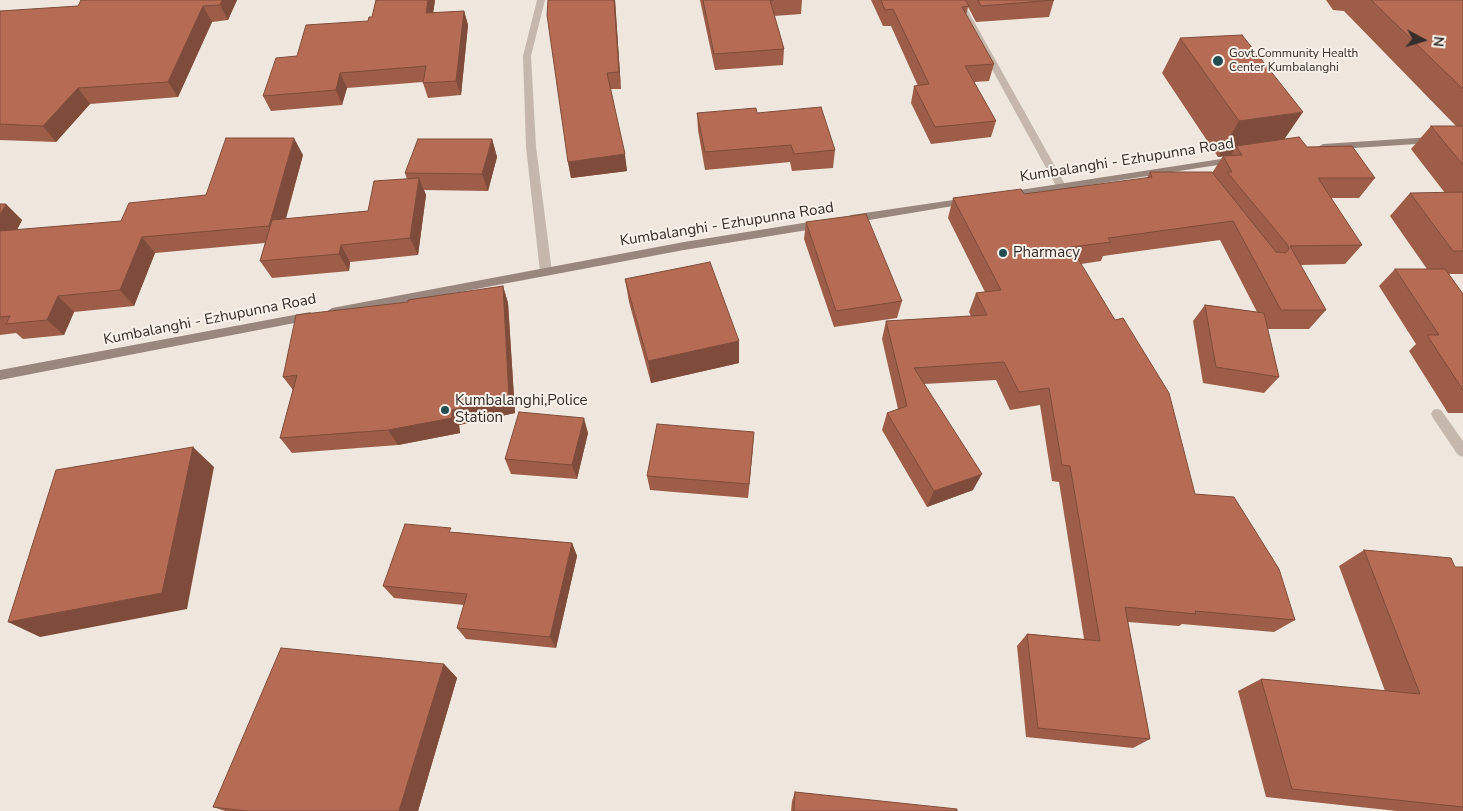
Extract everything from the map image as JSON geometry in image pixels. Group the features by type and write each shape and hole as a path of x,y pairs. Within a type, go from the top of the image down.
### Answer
{"main road":[{"path":"1310,148 1463,138"},
{"name":"Kumbalanghi - Ezhupunna Road","path":"994,197 1061,186 1191,171 1244,158"},
{"name":"Kumbalanghi - Ezhupunna Road","path":"0,375 684,246 974,200"}],"street":[{"path":"541,0 527,56 531,148 546,272"},
{"path":"958,0 1061,186"},
{"path":"1437,414 1463,451"}],"building":[{"path":"81,0 222,0 220,5 203,6 168,82 78,88 43,126 0,124 0,11 78,6"},
{"path":"376,0 428,0 426,13 464,11 456,81 423,83 426,66 340,73 336,90 263,96 276,58 297,56 306,25 368,21 369,17 372,17"},
{"path":"548,0 614,0 619,72 607,73 625,154 568,162 547,15"},
{"path":"703,0 770,0 784,49 714,54"},
{"path":"881,0 965,0 969,6 962,7 994,64 965,66 996,121 935,127 914,86 929,84 893,9 885,10"},
{"path":"978,0 1054,0 981,6"},
{"path":"1371,0 1463,0 1463,89"},
{"path":"1242,35 1303,112 1239,121 1180,38"},
{"path":"821,107 835,150 794,154 791,145 705,152 697,113 756,108 757,113"},
{"path":"1431,126 1463,126 1463,165"},
{"path":"1299,137 1307,147 1352,146 1375,178 1318,178 1362,245 1290,246 1326,310 1281,310 1233,221 1108,238 1111,242 1071,247 1115,320 1123,318 1169,393 1195,494 1234,497 1279,569 1295,620 1195,611 1196,614 1125,607 1150,739 1038,728 1027,634 1100,641 1070,466 1062,465 1049,388 1019,392 1004,362 914,368 982,474 934,491 887,413 907,406 886,321 987,315 976,293 1001,290 953,198 1021,189 1024,194 1152,177 1150,172 1212,172 1276,252 1286,253 1289,249 1287,244 1227,172 1232,172 1223,156 1242,155 1236,146"},
{"path":"226,138 294,138 269,226 142,237 120,290 58,296 47,320 6,324 10,316 0,317 0,231 121,221 129,203 206,195"},
{"path":"418,139 492,139 482,174 405,173"},
{"path":"419,178 410,238 341,245 339,254 260,261 272,220 368,211 374,181"},
{"path":"1463,192 1463,251 1453,251 1410,193"},
{"path":"0,204 6,204 0,215"},
{"path":"866,214 902,301 836,311 806,222"},
{"path":"710,262 739,341 648,361 625,279"},
{"path":"1395,269 1445,269 1463,294 1463,390 1427,335 1439,335"},
{"path":"503,286 509,397 452,410 452,418 388,430 280,438 297,375 283,377 296,315 408,302 408,300"},
{"path":"1205,305 1264,313 1279,377 1216,367"},
{"path":"519,412 584,418 572,465 505,459"},
{"path":"657,424 754,432 749,484 647,476"},
{"path":"193,447 162,593 8,622 56,470"},
{"path":"405,524 451,528 449,532 572,543 550,637 457,628 467,594 383,586"},
{"path":"1364,550 1451,558 1455,567 1463,567 1463,807 1292,789 1261,679 1420,694"},
{"path":"281,648 444,664 399,811 246,811 213,807"},
{"path":"795,792 957,809 957,811 794,811"}],"place":[{"name":"Govt.Community Health Center Kumbalanghi","path":"1218,61"},
{"name":"Pharmacy","path":"1003,253"},
{"name":"Kumbalanghi,Police Station","path":"445,410"}]}
